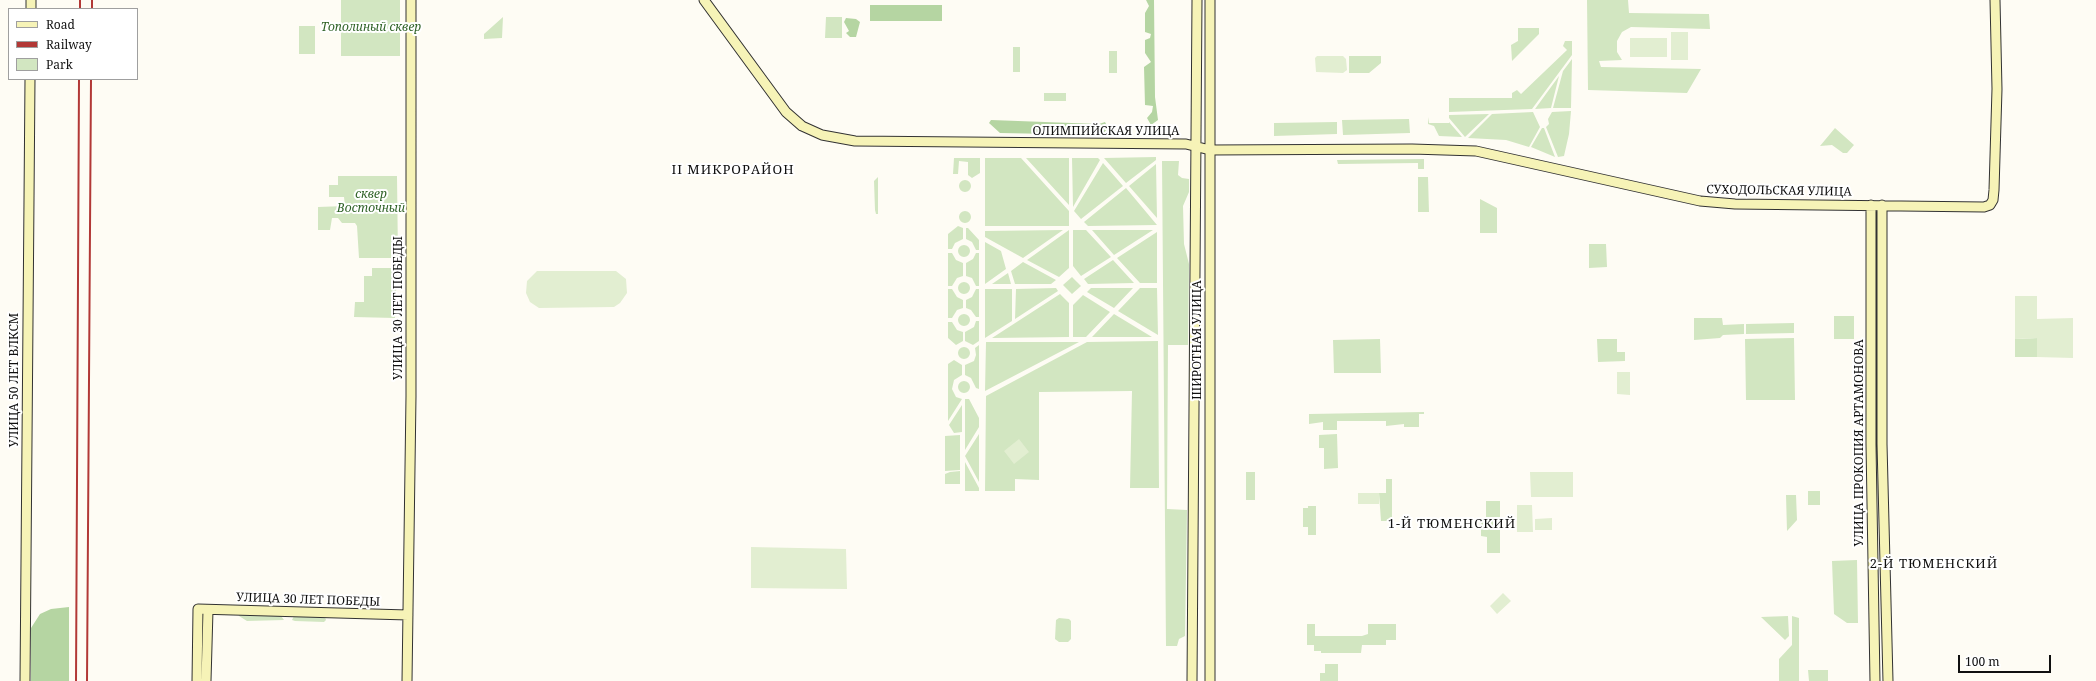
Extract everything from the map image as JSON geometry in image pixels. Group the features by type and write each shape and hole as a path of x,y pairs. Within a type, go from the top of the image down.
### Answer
{"street":[{"name":"УЛИЦА 30 ЛЕТ ПОБЕДЫ","path":"407,681 411,0"},
{"name":"ОЛИМПИЙСКАЯ УЛИЦА","path":"704,0 786,112 802,126 822,135 866,142 1186,144 1210,150 1412,148 1476,151 1570,172"},
{"name":"ШИРОТНАЯ УЛИЦА","path":"1192,681 1197,0"},
{"name":"ШИРОТНАЯ УЛИЦА","path":"1210,0 1210,681"},
{"name":"СУХОДОЛЬСКАЯ УЛИЦА","path":"1570,172 1700,201 1735,204 1984,207 1990,205 1993,200 1994,190 1997,89 1995,0"},
{"name":"УЛИЦА 50 ЛЕТ ВЛКСМ","path":"25,681 30,80"},
{"name":"УЛИЦА ПРОКОПИЯ АРТАМОНОВА","path":"1871,205 1871,444 1875,681"},
{"name":"УЛИЦА ПРОКОПИЯ АРТАМОНОВА","path":"1882,205 1882,444 1888,681"},
{"name":"УЛИЦА 30 ЛЕТ ПОБЕДЫ","path":"197,681 198,609 408,615"},
{"path":"206,681 208,610"}],"green space":[{"name":"Тополиный сквер","path":"341,0 400,0 400,56 341,56"},
{"path":"1146,0 1154,0 1155,97 1158,120 1151,125 1147,118 1152,112 1153,106 1145,105 1144,67 1151,62 1145,53 1145,40 1150,38 1151,34 1145,32 1145,13 1149,6"},
{"path":"1587,0 1628,0 1629,13 1709,14 1710,29 1631,27 1622,32 1617,41 1617,52 1622,60 1599,61 1601,67 1701,69 1687,93 1588,90"},
{"path":"870,5 942,5 942,21 870,21"},
{"path":"503,17 502,38 484,39 484,34"},
{"path":"826,17 842,17 842,38 825,38"},
{"path":"846,18 856,19 860,22 856,37 850,37 846,33 849,31 844,22"},
{"path":"299,26 315,26 315,54 299,54"},
{"path":"1518,28 1539,28 1539,34 1512,61 1511,45 1518,41"},
{"path":"1671,32 1688,32 1688,60 1671,60"},
{"path":"1630,38 1667,38 1667,57 1630,57"},
{"path":"1565,41 1572,41 1572,55 1532,109 1449,112 1449,98 1512,98 1512,93 1517,90 1521,94 1567,50 1563,46"},
{"path":"1013,47 1020,47 1020,72 1013,72"},
{"path":"1109,51 1117,51 1117,73 1109,73"},
{"path":"1317,56 1343,56 1346,59 1347,70 1343,73 1316,72 1315,58"},
{"path":"1349,56 1381,56 1381,63 1369,73 1349,73"},
{"path":"1572,59 1571,108 1553,108 1563,71"},
{"path":"1559,76 1551,108 1535,109"},
{"path":"1044,93 1066,93 1066,101 1044,101"},
{"path":"1571,111 1569,134 1564,156 1558,157 1546,127 1549,124 1548,119 1552,112"},
{"path":"1533,112 1540,127 1529,147 1506,140 1468,138 1492,114"},
{"path":"1489,114 1465,137 1449,118 1449,115"},
{"path":"1428,117 1429,123 1449,122 1462,137 1439,136 1434,126 1428,124"},
{"path":"1409,119 1410,133 1343,135 1342,120"},
{"path":"991,120 1099,124 1105,122 1108,128 1102,135 1000,133 989,123"},
{"path":"1337,122 1337,134 1274,136 1274,123"},
{"path":"1542,128 1544,128 1555,157 1531,147"},
{"path":"1835,128 1854,145 1847,153 1843,153 1832,145 1820,146"},
{"path":"1156,157 1156,160 1126,183 1104,158"},
{"path":"954,158 980,158 980,173 972,178 968,175 968,162 959,161 958,174 953,174"},
{"path":"985,158 1021,158 1069,211 1069,226 985,226"},
{"path":"1026,158 1069,158 1069,205"},
{"path":"1072,158 1098,158 1100,160 1073,207"},
{"path":"1424,159 1424,169 1418,169 1418,163 1338,164 1337,160"},
{"path":"1162,161 1179,161 1178,175 1182,178 1189,179 1189,192 1183,206 1184,244 1189,264 1188,345 1168,345 1167,509 1187,510 1185,636 1179,639 1177,646 1166,646"},
{"path":"1103,163 1123,186 1081,219 1074,211"},
{"path":"1156,164 1157,218 1129,186"},
{"name":"сквер Восточный","path":"338,176 397,176 398,258 359,258 357,226 355,223 342,223 338,218 332,218 330,230 318,230 318,207 345,206 344,197 329,197 329,185 338,185"},
{"path":"878,177 878,214 876,214 874,181"},
{"path":"1418,177 1428,177 1429,212 1418,212"},
{"path":"967,180 970,181 970,191 963,192 960,191 959,184 960,181"},
{"path":"1126,188 1157,225 1088,226 1084,222"},
{"path":"1480,199 1497,208 1497,233 1480,233"},
{"path":"967,211 970,212 970,222 963,223 960,222 959,215 960,212"},
{"path":"958,226 963,228 963,239 955,243 952,249 948,249 948,234"},
{"path":"966,228 968,228 979,240 979,250 976,250 972,242 966,239"},
{"path":"1874,229 1877,229 1880,431 1876,431"},
{"path":"1063,230 1023,258 985,237 985,231"},
{"path":"1069,230 1069,268 1059,277 1027,260"},
{"path":"1073,230 1086,230 1111,257 1081,276 1073,266"},
{"path":"1092,230 1153,230 1114,255"},
{"path":"1157,232 1157,283 1140,283 1117,258"},
{"path":"985,242 1001,251 1006,269 985,284"},
{"path":"1589,244 1606,244 1607,267 1589,268"},
{"path":"966,245 969,246 969,256 962,257 959,256 958,249 959,246"},
{"path":"948,253 952,253 956,260 963,263 963,276 957,278 952,286 948,286"},
{"path":"976,253 979,253 979,286 976,286 972,278 966,276 966,263 973,259"},
{"path":"1113,260 1134,283 1088,284 1084,279"},
{"path":"1023,262 1056,280 1051,284 1015,284 1011,271"},
{"path":"372,268 397,268 395,318 354,317 355,302 364,302 364,276 372,276"},
{"path":"537,271 616,271 626,279 627,293 620,303 614,307 539,308 530,302 526,293 527,281"},
{"path":"1008,273 1011,284 992,284"},
{"path":"1072,277 1081,286 1072,294 1063,285"},
{"path":"966,282 969,283 969,293 962,294 959,293 958,286 959,283"},
{"path":"1056,288 1058,291 1015,319 1016,289"},
{"path":"1091,288 1133,288 1114,308 1087,292"},
{"path":"1140,288 1157,288 1158,335 1118,311"},
{"path":"948,289 952,289 957,297 963,300 963,308 957,310 952,318 948,318"},
{"path":"976,289 979,289 979,317 976,317 971,310 966,308 966,300 972,297"},
{"path":"985,289 1012,289 1012,321 985,338"},
{"path":"1060,294 1069,303 1069,337 992,338"},
{"path":"1083,295 1110,312 1086,337 1073,337 1073,305"},
{"path":"2015,296 2037,296 2037,319 2073,318 2073,358 2037,357 2037,338 2015,339"},
{"path":"966,314 969,315 969,325 962,326 959,325 958,318 959,315"},
{"path":"1114,314 1152,337 1092,337"},
{"path":"1834,316 1854,316 1854,339 1834,339"},
{"path":"1694,318 1722,318 1723,325 1744,324 1744,334 1723,335 1720,338 1694,340"},
{"path":"976,321 979,321 979,341 973,345 965,341 965,332 974,327"},
{"path":"948,322 952,322 957,330 963,332 963,341 956,345 948,338"},
{"path":"1794,323 1794,333 1746,334 1746,324"},
{"path":"1794,338 1795,400 1746,400 1745,339"},
{"path":"2038,338 2037,357 2015,357 2015,339"},
{"path":"1380,339 1381,373 1334,373 1333,340"},
{"path":"1597,339 1617,339 1617,352 1625,352 1625,361 1598,362"},
{"path":"1158,341 1159,488 1130,488 1132,391 1039,392 1039,480 1015,479 1015,491 985,491 986,396 1087,342"},
{"path":"986,342 1079,342 985,391"},
{"path":"979,345 979,389 976,388 971,378 965,375 965,365 974,361 976,355 975,348"},
{"path":"966,347 969,348 969,358 962,359 959,358 958,351 959,348"},
{"path":"954,360 962,365 962,375 954,380 952,389 956,397 962,399 948,421 948,364"},
{"path":"1617,372 1630,372 1630,395 1617,394"},
{"path":"966,381 969,382 969,392 962,393 959,392 958,385 959,382"},
{"path":"965,399 969,399 979,418 979,427 965,450"},
{"path":"962,405 962,432 954,433 949,425"},
{"path":"1424,412 1424,414 1419,414 1419,427 1404,427 1404,424 1386,426 1386,421 1337,421 1337,430 1323,430 1323,422 1309,424 1309,414"},
{"path":"979,434 979,482 965,456"},
{"path":"1337,434 1338,468 1324,469 1324,448 1319,448 1319,435"},
{"path":"960,435 960,470 945,471 945,436"},
{"path":"1019,439 1029,452 1014,464 1004,451"},
{"path":"965,462 979,488 979,491 965,491"},
{"path":"960,471 960,484 945,484 945,474"},
{"path":"1246,472 1255,472 1255,500 1246,500"},
{"path":"1530,472 1573,472 1573,497 1531,497"},
{"path":"1386,479 1392,479 1392,521 1381,521 1379,493 1386,493"},
{"path":"1808,491 1820,491 1820,505 1808,505"},
{"path":"1358,493 1379,493 1379,504 1358,504"},
{"path":"1786,495 1796,495 1797,520 1787,531"},
{"path":"1486,501 1500,501 1500,553 1487,553 1487,537 1481,536 1481,518 1486,518"},
{"path":"1517,505 1532,505 1533,532 1517,532"},
{"path":"1308,506 1316,506 1316,535 1308,535 1308,527 1303,527 1303,508 1308,508"},
{"path":"1552,518 1552,530 1535,530 1535,519"},
{"path":"751,547 846,549 847,589 751,588"},
{"path":"1857,560 1858,623 1847,623 1834,614 1832,561"},
{"path":"1503,593 1511,601 1497,614 1490,606"},
{"path":"69,607 69,681 31,681 31,628 40,614 51,609"},
{"path":"238,613 281,616 284,620 247,621 239,616"},
{"path":"294,616 325,617 326,620 324,622 295,621 292,620"},
{"path":"1788,616 1789,636 1785,640 1761,617"},
{"path":"1792,616 1799,618 1799,681 1779,681 1779,659 1792,645"},
{"path":"1059,618 1069,619 1071,621 1071,639 1068,642 1059,642 1055,639 1056,620"},
{"path":"1307,624 1315,624 1315,636 1362,636 1368,634 1368,624 1396,624 1396,640 1386,640 1386,645 1362,645 1361,653 1321,653 1321,651 1314,651 1314,645 1307,645"},
{"path":"1325,664 1338,664 1338,681 1320,681 1320,673 1325,673"},
{"path":"1808,670 1828,670 1828,681 1809,681"}],"railway":[{"path":"80,0 80,8"},
{"path":"92,0 92,8"},
{"path":"76,681 79,80"},
{"path":"87,681 91,80"}],"district":[{"name":"II МИКРОРАЙОН","path":"733,170"},
{"name":"1-Й ТЮМЕНСКИЙ","path":"1452,524"},
{"name":"2-Й ТЮМЕНСКИЙ","path":"1934,564"}]}
